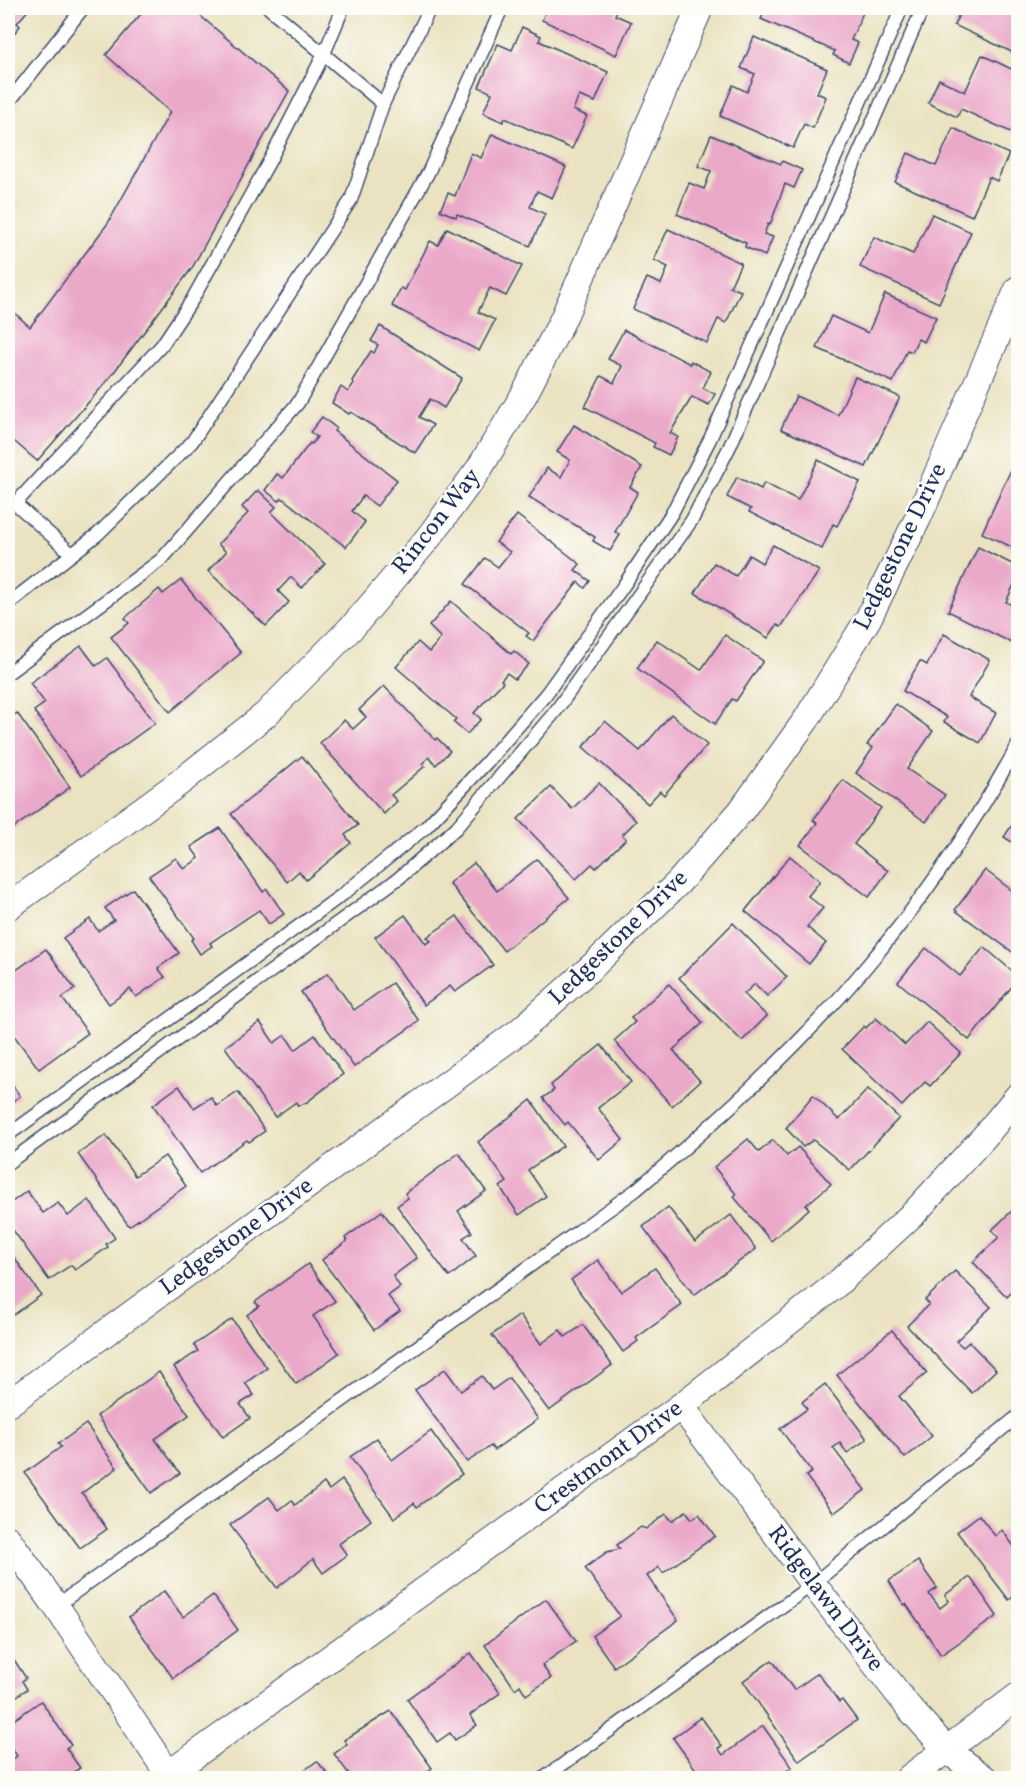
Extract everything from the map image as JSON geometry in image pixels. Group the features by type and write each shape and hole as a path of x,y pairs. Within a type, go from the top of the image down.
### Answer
{"street":[{"name":"Rincon Way","path":"8,908 179,783 265,715 355,624 429,537 479,469 525,393 551,342 700,8"},
{"name":"Ledgestone Drive","path":"8,1404 521,1030 596,963 678,883 741,811 806,720 868,619 919,516 1018,289"},
{"name":"Crestmont Drive","path":"168,1777 681,1406 837,1284 915,1212 1018,1096"},
{"name":"Ridgelawn Drive","path":"681,1406 813,1584 910,1709 947,1750 984,1779"},
{"path":"8,1539 56,1606 168,1777"},
{"path":"909,1779 1018,1696"}],"lane":[{"path":"8,103 83,8"},
{"path":"269,8 383,104"},
{"path":"72,554 11,500 162,345 192,300 270,160 324,54 344,8"},
{"path":"8,604 98,534 192,442 351,200 383,104 430,8"},
{"path":"8,674 162,559 298,403 428,173 502,8"},
{"path":"8,1135 342,895 426,827 546,694 672,513 710,439 902,8"},
{"path":"8,1163 399,878 456,828 555,712 692,520 730,446 923,8"},
{"path":"56,1606 636,1190 707,1130 785,1055 862,972 936,876 999,779 1018,745"},
{"path":"544,1779 813,1584 1018,1416"}],"building":[{"path":"8,8 30,8 17,23 20,26 8,41"},
{"path":"146,8 191,8 289,91 192,268 108,380 37,461 8,436 8,307 30,327 108,223 170,112 106,55"},
{"path":"548,8 618,8 615,15 631,22 616,55 542,20"},
{"path":"766,8 865,8 851,40 858,43 849,63 833,55 835,51 761,19"},
{"path":"962,8 1018,8 1018,55 954,25"},
{"path":"522,27 541,36 539,41 608,72 595,102 579,96 573,110 587,116 572,149 505,118 503,122 483,113 492,93 479,87 498,44 512,50"},
{"path":"754,37 827,69 817,93 826,97 813,128 804,124 793,148 720,116 733,85 747,92 755,74 741,68"},
{"path":"982,55 1018,72 1018,127 1015,134 961,109 957,117 928,103 939,79 965,92"},
{"path":"953,128 1009,154 997,181 989,177 972,216 895,182 908,153 936,166"},
{"path":"492,134 566,167 552,198 537,191 530,207 545,214 530,246 457,214 456,217 440,210 448,193 455,196 471,153 481,158"},
{"path":"711,135 781,164 782,161 802,170 794,188 785,184 770,225 768,224 764,234 773,237 765,256 745,247 746,243 677,214 689,183 704,189 711,171 698,166"},
{"path":"932,214 971,232 939,303 860,267 874,237 913,254"},
{"path":"447,228 522,266 506,296 490,288 478,312 495,320 479,351 392,306 401,288 405,290 430,241 438,245"},
{"path":"668,229 741,263 730,287 741,291 726,323 718,319 707,343 633,309 647,278 661,284 668,267 654,260"},
{"path":"885,294 936,317 924,342 918,339 912,352 907,350 893,382 817,348 831,316 868,333"},
{"path":"380,326 462,378 444,408 430,399 419,417 433,425 415,453 351,412 349,414 332,403 341,387 348,392 354,383 352,381 371,351 374,353 378,345 371,341"},
{"path":"624,330 690,364 691,361 711,372 703,388 715,394 709,405 692,397 670,433 678,437 669,455 653,447 655,443 585,407 601,376 614,383 622,366 608,359"},
{"path":"855,377 900,397 866,467 781,429 796,396 838,415"},
{"path":"322,417 336,428 334,431 397,480 377,506 363,496 352,511 365,522 346,547 282,498 279,501 265,490 277,474 283,478 310,443 312,444 317,437 310,432"},
{"path":"574,425 642,467 630,487 638,492 615,532 620,535 610,551 593,541 595,537 529,497 547,468 561,477 570,460 557,452"},
{"path":"818,460 860,482 837,526 833,524 822,549 749,512 751,509 727,497 737,477 761,489 764,483 798,500"},
{"path":"1014,463 1018,465 1018,550 982,533"},
{"path":"258,490 276,507 271,512 325,564 302,588 291,577 278,591 289,602 266,626 208,571 226,552 218,544 248,513 242,507"},
{"path":"517,515 580,564 575,570 590,581 585,588 578,582 533,641 526,636 529,633 465,584 485,558 498,567 510,552 496,542"},
{"path":"773,545 819,571 781,627 777,625 768,638 695,593 714,563 736,576 749,555 762,563"},
{"path":"978,547 1018,567 1018,576 1006,602 1018,608 1018,646 948,611"},
{"path":"181,580 241,653 170,712 111,637 129,623 125,618 159,589 163,594"},
{"path":"451,601 511,654 514,651 529,664 515,679 507,673 501,680 503,682 474,713 481,719 467,734 453,722 456,719 396,667 418,642 429,652 441,638 429,626"},
{"path":"944,634 990,660 969,697 996,713 980,743 944,722 947,717 903,691 920,661 927,665"},
{"path":"725,635 763,661 736,701 732,699 715,724 637,668 657,640 701,670"},
{"path":"81,646 96,666 107,658 155,723 81,776 34,711 45,703 30,683"},
{"path":"384,686 435,740 437,738 450,751 436,765 429,757 422,764 425,766 391,795 397,801 384,814 320,743 344,720 353,729 366,717 359,710"},
{"path":"896,704 933,731 907,769 945,795 926,822 856,773 873,748 867,745"},
{"path":"17,713 70,787 8,832 8,719"},
{"path":"671,714 707,745 664,795 660,791 648,804 583,747 605,721 640,751"},
{"path":"302,756 358,825 345,835 351,843 306,880 299,871 287,882 231,814"},
{"path":"843,780 881,808 854,844 888,871 869,897 800,845 817,823 813,820"},
{"path":"599,783 636,821 622,835 626,839 596,868 592,864 576,879 518,819 551,787 572,809"},
{"path":"1018,816 1018,846 1004,837"},
{"path":"220,828 263,892 267,889 284,914 269,924 259,910 210,943 212,946 200,954 191,940 194,938 149,876 176,858 184,869 199,858 191,847"},
{"path":"790,856 820,881 808,896 823,908 807,927 826,943 809,964 745,911"},
{"path":"537,859 569,898 504,951 449,883 474,863 497,891"},
{"path":"985,870 1018,895 1018,956 955,910"},
{"path":"133,889 179,953 158,968 165,977 136,997 130,989 109,1004 63,938 90,919 98,931 114,920 105,908"},
{"path":"405,915 426,944 431,941 427,937 457,916 493,965 455,992 450,986 424,1005 375,937"},
{"path":"733,923 787,977 767,996 755,984 744,994 767,1016 742,1041 679,978"},
{"path":"984,947 1018,976 1018,979 969,1040 898,982 926,948 960,976"},
{"path":"46,949 75,989 62,998 88,1033 39,1069 13,1034 8,1038 8,976"},
{"path":"328,973 354,1010 392,983 419,1021 354,1067 301,992"},
{"path":"669,984 703,1023 673,1050 700,1081 672,1106 614,1041 635,1022 631,1018"},
{"path":"876,1018 905,1045 927,1022 961,1053 930,1086 925,1082 902,1106 842,1049 864,1026 866,1028"},
{"path":"260,1022 274,1043 285,1035 295,1050 315,1035 343,1074 307,1102 298,1106 296,1102 275,1117 225,1047"},
{"path":"601,1045 631,1082 598,1108 623,1140 599,1160 568,1122 565,1125 543,1098 554,1090 551,1085"},
{"path":"8,1079 20,1096 8,1105"},
{"path":"179,1086 194,1108 211,1097 217,1106 238,1092 265,1131 249,1142 247,1140 200,1173 153,1105"},
{"path":"868,1089 899,1118 850,1170 813,1140 803,1147 786,1128 813,1095 839,1120"},
{"path":"531,1100 563,1146 528,1170 546,1196 519,1215 500,1187 507,1182 478,1142"},
{"path":"106,1135 135,1176 165,1156 186,1186 129,1226 78,1154"},
{"path":"748,1139 759,1152 773,1140 787,1156 798,1147 831,1184 806,1205 809,1209 771,1241 734,1197 736,1194 714,1167"},
{"path":"459,1153 486,1191 458,1211 472,1232 463,1238 476,1256 449,1277 397,1206 408,1198 405,1193"},
{"path":"27,1191 43,1213 58,1203 68,1216 89,1200 115,1238 106,1244 108,1247 75,1270 71,1265 49,1280 8,1223 8,1205"},
{"path":"1018,1205 1018,1286 1007,1297 973,1262 999,1237 992,1230"},
{"path":"668,1207 695,1242 731,1215 756,1249 694,1295 643,1227"},
{"path":"382,1211 417,1258 393,1276 400,1287 388,1296 400,1311 374,1330 322,1260 347,1241 345,1238"},
{"path":"8,1249 41,1295 8,1319"},
{"path":"598,1260 621,1292 655,1268 682,1305 636,1338 638,1341 623,1352 571,1280"},
{"path":"308,1264 335,1301 313,1316 339,1353 296,1384 247,1315 259,1306 255,1302"},
{"path":"955,1271 991,1307 956,1341 963,1347 969,1342 996,1370 972,1393 907,1326 929,1304 925,1300"},
{"path":"520,1315 541,1344 560,1330 565,1337 583,1325 612,1365 549,1411 492,1335"},
{"path":"232,1319 267,1368 245,1383 254,1395 240,1404 250,1418 223,1437 174,1367 198,1351 194,1345"},
{"path":"892,1330 927,1373 899,1396 932,1436 905,1458 837,1375"},
{"path":"445,1369 461,1391 482,1376 492,1390 509,1378 538,1419 494,1450 491,1446 467,1462 415,1390"},
{"path":"159,1372 189,1415 155,1439 180,1473 151,1493 97,1416"},
{"path":"825,1384 867,1439 847,1453 840,1443 833,1448 865,1490 834,1513 806,1476 812,1472 780,1429 807,1409 802,1402"},
{"path":"86,1424 117,1468 82,1493 107,1529 80,1548 25,1473 61,1447 58,1444"},
{"path":"431,1431 462,1474 417,1507 414,1503 394,1518 350,1457 377,1438 392,1460"},
{"path":"342,1480 371,1520 339,1544 347,1555 323,1573 313,1559 277,1588 230,1525 269,1497 279,1510 292,1500 295,1505 324,1483 329,1490"},
{"path":"686,1511 692,1519 699,1514 715,1536 663,1573 659,1567 647,1576 678,1620 614,1667 592,1636 620,1616 585,1568 607,1552 620,1549 617,1545 641,1527 646,1529 666,1514 672,1521"},
{"path":"979,1515 995,1536 1002,1530 1016,1549 1018,1548 1018,1593 1009,1600 957,1532"},
{"path":"918,1561 937,1588 929,1594 940,1608 949,1601 945,1595 970,1577 997,1616 941,1655 889,1581"},
{"path":"164,1591 183,1617 213,1595 238,1630 173,1678 129,1617"},
{"path":"546,1599 576,1641 542,1665 551,1678 526,1695 520,1685 515,1689 485,1645"},
{"path":"9,1652 26,1678 22,1681 27,1689 8,1702"},
{"path":"471,1653 500,1693 470,1715 477,1725 455,1740 450,1733 437,1742 407,1699"},
{"path":"772,1660 794,1690 818,1673 839,1702 842,1700 857,1720 799,1761 743,1681"},
{"path":"41,1701 71,1745 66,1748 80,1768 64,1778 8,1778 8,1763 17,1756 8,1741 8,1724"},
{"path":"391,1711 432,1768 417,1778 352,1778 334,1754 347,1744 344,1740"},
{"path":"701,1717 722,1746 718,1748 723,1755 763,1726 792,1767 776,1778 702,1778 673,1738"},
{"path":"317,1761 331,1778 294,1778"}]}
